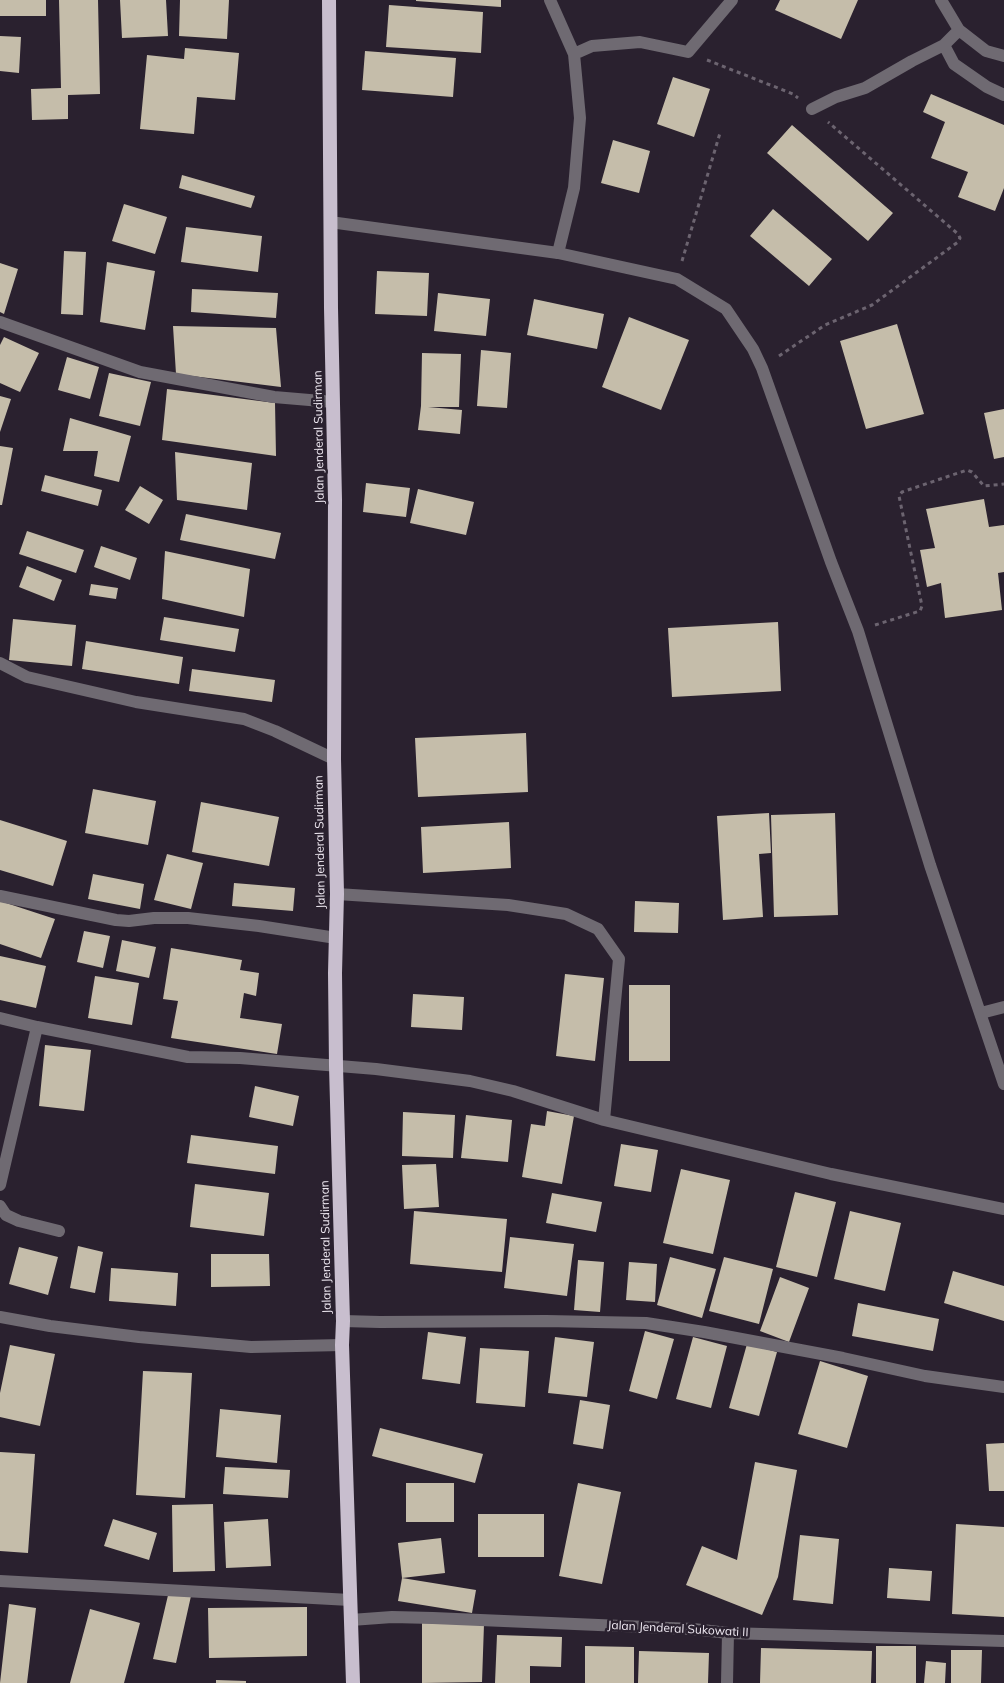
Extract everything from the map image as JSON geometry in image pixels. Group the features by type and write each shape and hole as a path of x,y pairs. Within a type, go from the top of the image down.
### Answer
{"highway":[{"name":"Jalan Jenderal Sudirman","path":"329,0 330,222 335,500 336,1066 343,1321 342,1345 353,1683"}],"street":[{"path":"550,0 574,54 580,118 574,188 558,253"},
{"path":"574,54 592,46 640,42 688,52 732,0"},
{"path":"941,0 959,30 986,51 1004,56"},
{"path":"812,109 836,97 865,88 944,45 959,30"},
{"path":"944,45 954,64 987,87 1004,94"},
{"path":"330,222 558,253 677,279 726,309 762,368 831,562 858,631 930,865 1004,1084"},
{"path":"0,322 140,372 274,397 333,402"},
{"path":"0,663 27,677 136,702 244,719 276,731 334,759"},
{"path":"337,894 508,906 566,914 598,929 619,959 604,1120"},
{"path":"0,896 116,920 188,918 336,938"},
{"path":"981,1013 1004,1006"},
{"path":"0,1018 188,1057 240,1058 376,1069 470,1082 513,1091 604,1120 831,1174 1004,1209"},
{"path":"0,1185 37,1027"},
{"path":"0,1206 6,1216 19,1221 59,1230"},
{"path":"0,1318 139,1337 251,1347 342,1345"},
{"path":"343,1321 646,1323 843,1358 925,1376 1004,1387"},
{"path":"0,1581 350,1600"},
{"name":"Jalan Jenderal Sukowati II","path":"351,1620 392,1617 433,1618 728,1632 1004,1641"},
{"path":"727,1683 728,1632"}],"path":[{"path":"688,52 793,94 839,130 958,234 960,238 958,242 872,305 824,325 762,368"},
{"path":"677,279 720,133"},
{"path":"858,631 920,611 922,606 899,496 902,492 967,470 972,472 984,486 1004,484"}],"building":[{"path":"0,0 46,0 46,16 0,16"},
{"path":"59,0 98,0 100,94 68,95 68,119 32,120 31,89 61,88"},
{"path":"120,0 166,0 168,36 122,38"},
{"path":"180,0 229,0 227,39 179,36"},
{"path":"501,0 501,7 416,1"},
{"path":"780,0 858,0 841,39 775,10"},
{"path":"389,5 483,12 481,53 386,47"},
{"path":"0,36 21,37 19,73 0,71"},
{"path":"185,48 239,53 235,100 197,97 194,134 140,129 147,55 184,59"},
{"path":"365,51 456,58 453,97 362,90"},
{"path":"673,77 710,89 694,137 657,124"},
{"path":"931,94 1004,125 1004,188 995,211 958,197 968,172 931,158 945,122 923,112"},
{"path":"792,125 893,213 868,241 767,153"},
{"path":"613,140 650,151 639,193 601,183"},
{"path":"182,175 255,196 251,208 179,188"},
{"path":"124,204 167,217 155,254 112,241"},
{"path":"773,209 832,259 809,286 750,236"},
{"path":"186,227 262,236 258,272 181,262"},
{"path":"64,251 86,252 83,315 61,314"},
{"path":"107,262 155,271 145,330 100,322"},
{"path":"0,263 18,269 4,314 0,312"},
{"path":"377,271 429,273 427,316 375,314"},
{"path":"192,289 278,293 276,318 191,312"},
{"path":"438,293 490,299 486,336 434,331"},
{"path":"534,299 604,314 597,349 527,335"},
{"path":"629,317 689,340 661,410 602,387"},
{"path":"897,324 924,414 866,429 840,341"},
{"path":"173,326 276,328 281,387 176,374"},
{"path":"4,337 39,353 20,392 0,383 0,345"},
{"path":"481,350 511,353 507,408 477,406"},
{"path":"422,353 461,354 459,407 428,407 462,410 460,434 418,430 421,406"},
{"path":"67,357 99,367 90,399 58,390"},
{"path":"109,373 151,382 140,426 99,416"},
{"path":"167,389 275,403 276,456 162,440"},
{"path":"0,396 11,399 0,432"},
{"path":"1004,409 1004,457 994,459 984,413"},
{"path":"70,418 131,436 119,482 94,476 98,451 63,451"},
{"path":"0,446 13,448 2,505 0,505"},
{"path":"175,452 252,463 247,510 177,500"},
{"path":"45,475 102,490 98,506 41,491"},
{"path":"366,483 410,488 406,517 363,512"},
{"path":"140,486 163,500 149,524 125,510"},
{"path":"418,489 474,502 466,535 410,523"},
{"path":"984,499 989,527 1004,525 1004,572 998,573 1002,610 945,618 941,583 927,587 920,550 935,548 926,509"},
{"path":"186,514 281,533 275,559 180,540"},
{"path":"27,531 84,550 76,573 19,554"},
{"path":"101,546 137,558 130,580 94,567"},
{"path":"165,551 250,569 244,617 162,599"},
{"path":"27,566 62,580 54,601 19,587"},
{"path":"91,584 118,588 116,599 89,595"},
{"path":"164,617 239,629 235,652 160,640"},
{"path":"13,619 76,625 72,666 9,660"},
{"path":"778,622 781,691 672,697 668,628"},
{"path":"86,641 183,657 179,684 82,669"},
{"path":"192,669 275,680 272,702 189,691"},
{"path":"526,733 528,792 418,797 415,738"},
{"path":"93,789 156,801 148,845 85,833"},
{"path":"201,802 279,817 269,866 192,852"},
{"path":"769,813 771,853 759,854 763,917 723,920 717,816"},
{"path":"835,813 838,915 774,917 771,815"},
{"path":"0,820 67,841 53,886 0,870"},
{"path":"509,822 511,868 423,873 421,827"},
{"path":"167,854 203,863 191,909 154,900"},
{"path":"93,874 144,884 140,909 88,899"},
{"path":"234,883 295,888 293,911 232,906"},
{"path":"0,901 55,919 41,958 0,944"},
{"path":"635,901 679,903 678,933 634,932"},
{"path":"84,931 110,936 103,968 77,962"},
{"path":"122,940 156,947 149,978 116,971"},
{"path":"171,948 242,960 240,970 259,973 256,996 244,993 240,1018 282,1024 277,1054 171,1038 178,1001 163,999"},
{"path":"0,956 46,966 36,1008 0,1000"},
{"path":"565,974 604,978 595,1061 556,1056"},
{"path":"95,976 139,983 132,1025 88,1018"},
{"path":"629,985 670,985 670,1061 629,1061"},
{"path":"413,994 464,997 462,1030 411,1027"},
{"path":"45,1045 91,1050 84,1111 39,1106"},
{"path":"255,1086 299,1096 293,1126 249,1117"},
{"path":"547,1111 574,1116 562,1184 522,1177 531,1124 545,1126"},
{"path":"403,1112 455,1115 453,1158 402,1156"},
{"path":"466,1115 512,1120 508,1162 461,1158"},
{"path":"191,1135 278,1146 275,1174 187,1163"},
{"path":"621,1144 658,1150 651,1192 614,1186"},
{"path":"436,1164 439,1207 404,1209 402,1165"},
{"path":"681,1169 730,1180 713,1254 663,1243"},
{"path":"195,1184 269,1193 264,1236 190,1227"},
{"path":"795,1192 836,1202 817,1277 776,1267"},
{"path":"552,1193 602,1202 596,1232 546,1223"},
{"path":"414,1211 507,1219 502,1272 410,1264"},
{"path":"850,1211 901,1223 885,1291 834,1279"},
{"path":"510,1237 574,1244 567,1296 504,1288"},
{"path":"78,1246 103,1252 95,1293 70,1288"},
{"path":"19,1247 58,1257 48,1295 9,1284"},
{"path":"211,1254 269,1254 270,1286 211,1287"},
{"path":"670,1257 716,1269 702,1318 657,1305"},
{"path":"724,1257 773,1269 759,1324 709,1311"},
{"path":"578,1260 604,1262 600,1312 574,1310"},
{"path":"629,1262 657,1264 655,1302 626,1300"},
{"path":"111,1268 178,1273 176,1306 109,1301"},
{"path":"953,1271 1004,1286 1004,1321 944,1303"},
{"path":"780,1277 809,1288 789,1342 760,1331"},
{"path":"858,1303 939,1319 933,1351 852,1336"},
{"path":"645,1331 674,1339 657,1399 629,1391"},
{"path":"428,1332 466,1337 460,1384 422,1379"},
{"path":"555,1337 594,1342 587,1397 548,1393"},
{"path":"693,1337 727,1346 711,1408 676,1399"},
{"path":"747,1344 777,1352 759,1416 729,1408"},
{"path":"10,1345 55,1354 40,1426 0,1417 0,1393"},
{"path":"480,1348 529,1351 525,1407 476,1403"},
{"path":"820,1361 868,1376 847,1448 798,1434"},
{"path":"143,1371 192,1373 185,1498 136,1495"},
{"path":"580,1400 610,1405 603,1449 573,1444"},
{"path":"220,1409 281,1415 277,1463 216,1457"},
{"path":"380,1428 483,1454 475,1483 372,1456"},
{"path":"1004,1443 1004,1491 989,1491 986,1444"},
{"path":"0,1452 35,1454 28,1553 0,1551"},
{"path":"755,1462 797,1470 778,1577 762,1615 686,1585 702,1546 737,1560"},
{"path":"225,1467 290,1470 288,1498 223,1494"},
{"path":"406,1483 454,1483 454,1522 406,1522"},
{"path":"578,1483 621,1492 602,1584 559,1576"},
{"path":"213,1504 215,1571 173,1572 172,1505"},
{"path":"478,1514 544,1514 544,1557 478,1557"},
{"path":"113,1519 157,1533 149,1560 104,1546"},
{"path":"268,1519 271,1566 226,1568 224,1522"},
{"path":"956,1524 1004,1527 1004,1617 952,1614"},
{"path":"800,1535 839,1539 833,1604 793,1600"},
{"path":"441,1538 445,1573 402,1578 398,1543"},
{"path":"889,1568 932,1571 930,1601 887,1598"},
{"path":"402,1578 476,1590 472,1613 398,1601"},
{"path":"169,1591 191,1596 176,1663 153,1659"},
{"path":"9,1604 36,1608 27,1683 0,1683"},
{"path":"307,1607 307,1656 209,1658 208,1608"},
{"path":"90,1609 140,1623 124,1683 70,1683"},
{"path":"422,1623 484,1624 482,1682 422,1683"},
{"path":"497,1635 562,1637 561,1667 530,1666 530,1683 495,1683"},
{"path":"585,1646 634,1647 634,1683 585,1683"},
{"path":"876,1646 916,1646 916,1683 876,1683"},
{"path":"761,1648 872,1651 871,1683 760,1683"},
{"path":"951,1650 982,1650 981,1683 951,1683"},
{"path":"639,1651 709,1653 708,1683 638,1683"},
{"path":"926,1661 946,1663 945,1683 924,1683"},
{"path":"216,1680 246,1681 246,1683 216,1683"}]}
